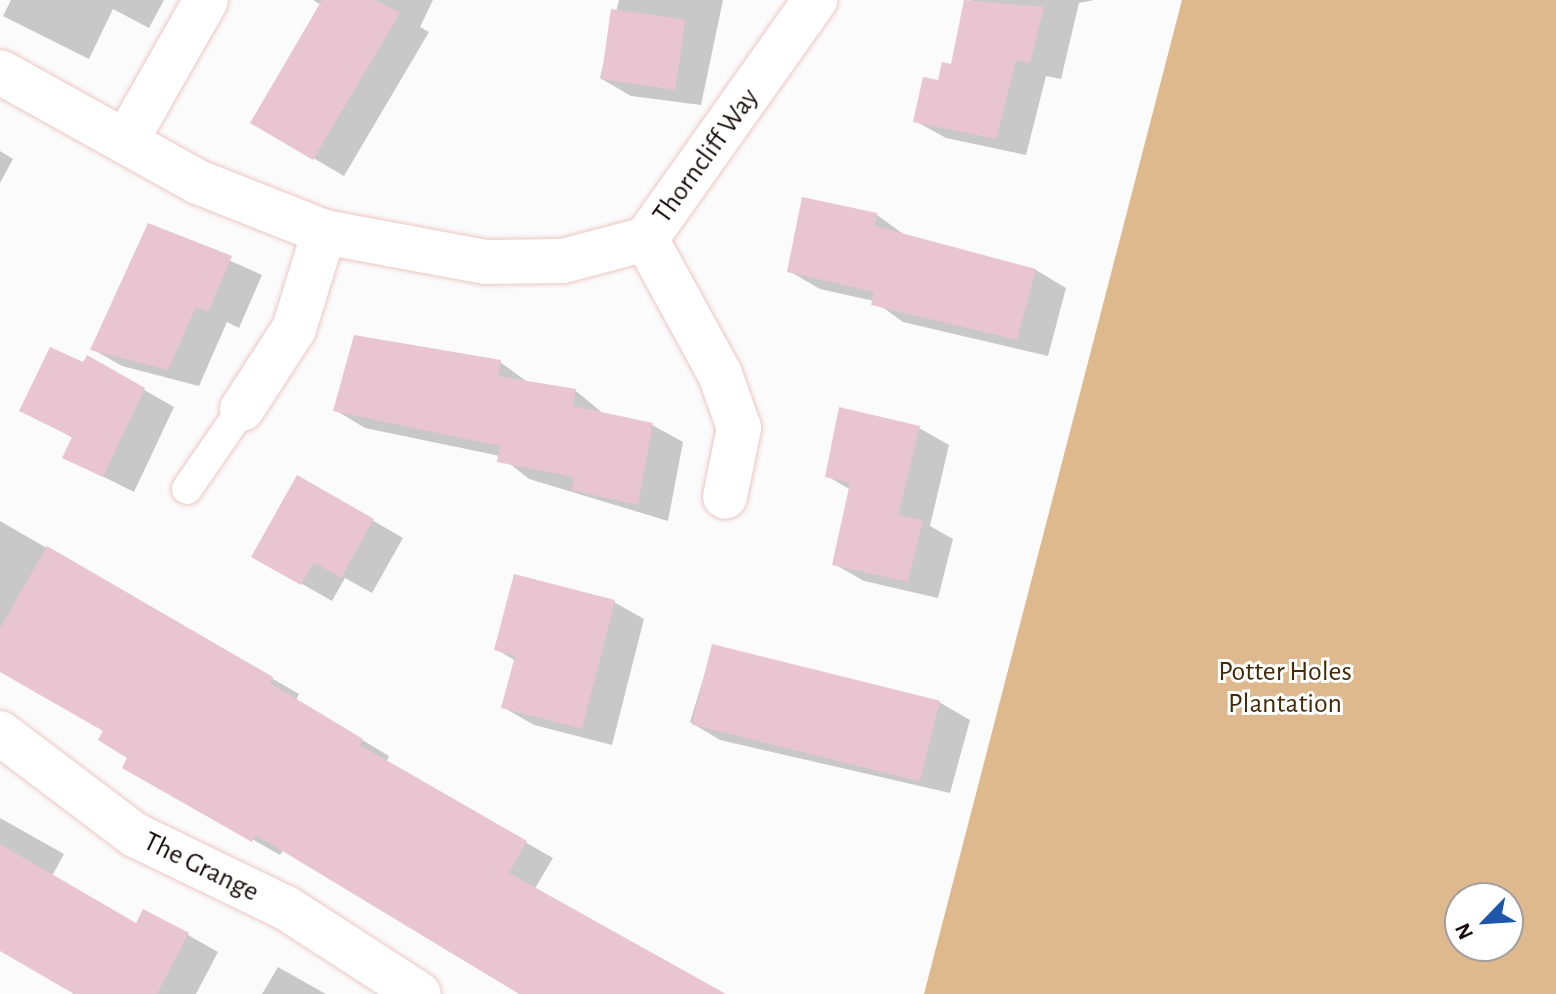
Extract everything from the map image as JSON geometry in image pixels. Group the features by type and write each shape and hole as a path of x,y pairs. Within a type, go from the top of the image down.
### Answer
{"street":[{"path":"126,141 206,0"},
{"name":"Thorncliff Way","path":"0,72 198,182 324,232 498,263 563,261 646,239 815,0"},
{"path":"242,409 294,329 324,232"},
{"path":"646,239 720,374 739,428 725,497"},
{"name":"The Grange","path":"0,733 135,835 286,908 412,992"}],"lane":[{"path":"187,489 242,409"}],"green space":[{"name":"Potter Holes Plantation","path":"1182,0 1556,0 1556,994 924,994"}],"building":[{"path":"322,0 375,0 400,13 313,160 250,123"},
{"path":"964,0 1044,7 1030,63 1016,60 996,139 913,122 923,77 938,80 942,62 951,64"},
{"path":"611,9 685,19 675,90 601,79"},
{"path":"802,197 877,213 875,226 1036,269 1017,340 871,305 874,292 787,272"},
{"path":"148,223 232,256 208,312 196,307 168,370 90,350"},
{"path":"354,335 501,360 498,376 576,389 573,406 653,423 638,505 572,490 574,477 497,462 500,446 333,411"},
{"path":"50,347 83,362 87,355 145,388 103,477 62,458 72,437 19,411"},
{"path":"839,407 920,426 898,515 923,520 908,582 832,565 850,483 825,477"},
{"path":"297,475 374,519 341,578 314,562 301,585 251,557"},
{"path":"47,546 273,677 270,683 363,739 360,745 527,841 509,873 726,994 519,994 256,835 252,842 122,768 127,758 98,740 103,731 0,672 0,628"},
{"path":"514,574 615,600 582,729 501,708 515,656 494,650"},
{"path":"712,644 940,701 920,781 692,725"},
{"path":"0,844 136,923 143,909 189,933 157,994 74,994 0,951"}]}
